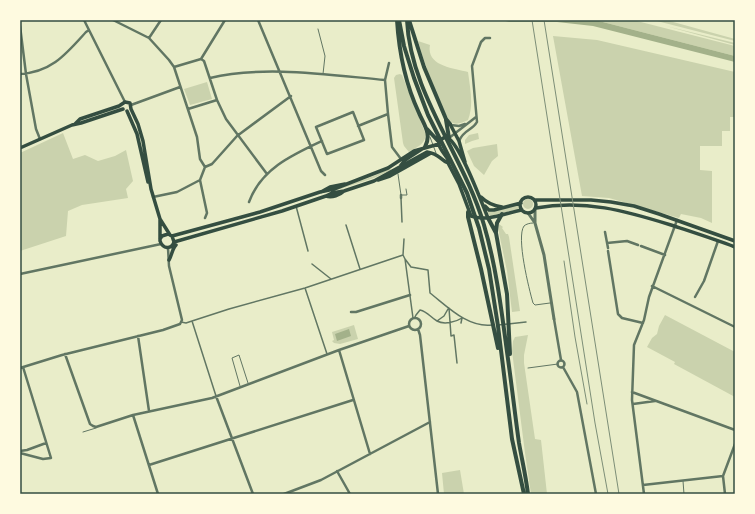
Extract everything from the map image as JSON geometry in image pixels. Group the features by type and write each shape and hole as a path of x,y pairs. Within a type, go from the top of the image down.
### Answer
{"highway":[{"path":"398,20 400,50 404,73 413,100 428,135 428,141 425,147"},
{"path":"398,20 414,78 428,115 467,193 489,269 498,326 501,360 512,439 524,494"},
{"path":"408,20 426,73 446,120 449,138"},
{"path":"408,20 407,34 419,77 434,113 471,191 484,225 495,268 520,450 528,494"},
{"path":"446,120 450,124"},
{"path":"426,128 439,143"},
{"path":"470,214 468,217 501,360"},
{"path":"502,214 497,224 496,233 509,306 510,375"},
{"path":"487,218 496,233"}],"main road":[{"path":"75,124 80,119 129,102 130,108 138,124 151,189 160,219 174,242"},
{"path":"123,109 124,103"},
{"path":"20,148 75,124 130,108"},
{"path":"450,124 456,133 466,165"},
{"path":"160,241 164,235 181,234 273,208 320,192 330,187 345,184 388,168 414,151 439,143 442,139 449,138 466,165 484,207 487,218"},
{"path":"439,143 459,184 470,214 477,218 487,218 522,210 528,213 535,209 549,205 600,206 636,214 735,247"},
{"path":"374,181 400,166 405,160 425,147"},
{"path":"160,219 160,241 164,247 168,248 172,246 174,242 326,196 341,193 386,178 405,167 425,152 434,153 448,163"},
{"path":"400,166 405,167"},
{"path":"399,171 400,166"},
{"path":"479,195 488,203 495,206 506,207"},
{"path":"522,210 521,203 524,198 527,197 535,200 575,199 612,202 634,206 735,241"},
{"path":"535,200 535,209"},
{"path":"484,207 489,210 494,210 521,203"},
{"path":"470,214 479,214 484,207"},
{"path":"170,234 181,234"},
{"path":"169,260 174,247 180,241"}],"street":[{"path":"84,20 124,103"},
{"path":"113,20 148,38 174,67 196,137 200,159 205,167"},
{"path":"148,38 161,20"},
{"path":"174,67 201,59 224,20"},
{"path":"258,20 312,146 321,171 325,175"},
{"path":"20,26 26,74 36,129 40,139"},
{"path":"20,74 26,74 45,68 63,56 86,32 90,30"},
{"path":"459,141 464,132 477,122 472,66 481,42 486,38 490,38"},
{"path":"201,59 204,62 217,100 226,119 237,136 267,174"},
{"path":"389,62 385,80 388,114 392,146 401,159"},
{"path":"210,78 235,74 280,72 323,74 385,80"},
{"path":"130,108 180,87"},
{"path":"205,218 207,213 200,180 205,167 212,164 237,136 291,96"},
{"path":"188,109 217,100"},
{"path":"353,112 364,140 327,154 322,141 316,127 353,112"},
{"path":"358,126 388,114"},
{"path":"449,138 476,117"},
{"path":"450,124 459,126 468,123"},
{"path":"249,202 258,184 267,174 294,153 322,141"},
{"path":"153,197 177,192 200,180"},
{"path":"401,197 402,222"},
{"path":"296,206 308,251"},
{"path":"535,209 535,223 544,255 561,360 565,363 563,367 577,392 596,494"},
{"path":"528,213 535,223"},
{"path":"644,494 632,392 634,342 643,323 652,286 677,220"},
{"path":"346,225 360,269"},
{"path":"605,232 618,314 622,318 643,323"},
{"path":"404,239 403,255 405,259 411,267 428,270 430,293 462,318 484,326 526,322"},
{"path":"20,274 132,249 160,241"},
{"path":"607,243 627,241 665,255"},
{"path":"695,297 704,281 718,241"},
{"path":"168,248 169,266 179,306 181,322"},
{"path":"20,452 43,459 51,458 21,367 65,354 163,330 180,324 181,322 186,323 229,309 305,288 403,255"},
{"path":"405,259 414,318"},
{"path":"312,264 332,279"},
{"path":"652,286 735,327"},
{"path":"305,288 327,354"},
{"path":"351,312 356,312 410,295"},
{"path":"437,321 444,316 449,308"},
{"path":"449,308 451,336 454,336 457,363"},
{"path":"409,326 409,322 420,310 426,311 437,321 443,323 458,321 462,318"},
{"path":"414,318 419,318 422,322 418,329"},
{"path":"461,323 462,318"},
{"path":"192,321 216,396 253,494"},
{"path":"409,326 412,329 418,329"},
{"path":"65,354 90,424 96,427 133,415 216,396 327,354 409,326"},
{"path":"418,329 420,335 438,494"},
{"path":"138,336 149,411"},
{"path":"339,350 370,454"},
{"path":"561,360 558,364 560,368 563,367"},
{"path":"632,392 735,430"},
{"path":"149,465 353,400"},
{"path":"633,404 655,400"},
{"path":"133,415 158,494"},
{"path":"284,494 321,480 430,422"},
{"path":"20,452 46,443"},
{"path":"725,494 723,476 735,444"},
{"path":"337,471 350,494"},
{"path":"643,485 723,476"}],"lane":[{"path":"318,29 325,56 323,74"},
{"path":"428,135 433,145 434,153"},
{"path":"399,171 398,179 401,197 407,195 406,189"},
{"path":"535,223 527,224 524,227 522,247 526,273 533,303 535,305 551,303"},
{"path":"241,387 232,358 239,355 249,384"},
{"path":"528,368 558,364"},
{"path":"82,432 96,427"},
{"path":"682,481 684,494"}],"shaded area":[{"path":"502,20 595,20 735,56 735,62 593,26 557,22 509,22"},
{"path":"595,20 633,20 735,46 735,56"},
{"path":"653,20 666,20 735,39 735,41"},
{"path":"666,26 735,43 735,45"},
{"path":"553,36 597,40 735,72 735,117 730,117 730,131 722,131 722,146 700,146 700,170 712,171 712,223 701,218 681,214 679,218 609,198 582,196"},
{"path":"418,41 430,45 432,58 436,62 468,72 471,108 468,120 455,124 443,110"},
{"path":"396,75 402,75 426,135 422,143 409,152 403,143 394,78"},
{"path":"207,82 212,99 190,105 184,89"},
{"path":"63,133 73,159 85,155 98,161 115,156 126,150 133,181 126,189 128,198 82,205 68,211 66,236 20,251 20,153"},
{"path":"478,133 479,139 465,144 465,140 469,135"},
{"path":"497,144 498,156 492,161 484,175 474,166 467,151 473,148"},
{"path":"390,168 391,170 374,178 337,190 336,189 374,176"},
{"path":"526,199 530,199 532,200 532,208 526,209 523,206 523,202"},
{"path":"518,205 519,209 490,216 488,213 488,211"},
{"path":"499,224 503,227 502,228 509,237 520,311 512,312 507,271 499,233"},
{"path":"665,315 735,352 735,397 674,364 675,362 647,347 652,338 657,334 659,326"},
{"path":"354,325 358,339 340,344 332,341 334,340 332,332"},
{"path":"349,329 351,336 337,341 335,334"},
{"path":"528,335 524,363 535,439 541,440 547,494 531,494 512,351 515,337"},
{"path":"460,470 464,494 444,494 442,473"}],"railway":[{"path":"532,20 595,423 608,494"},
{"path":"544,20 619,494"},
{"path":"564,261 575,337 587,404"}]}
